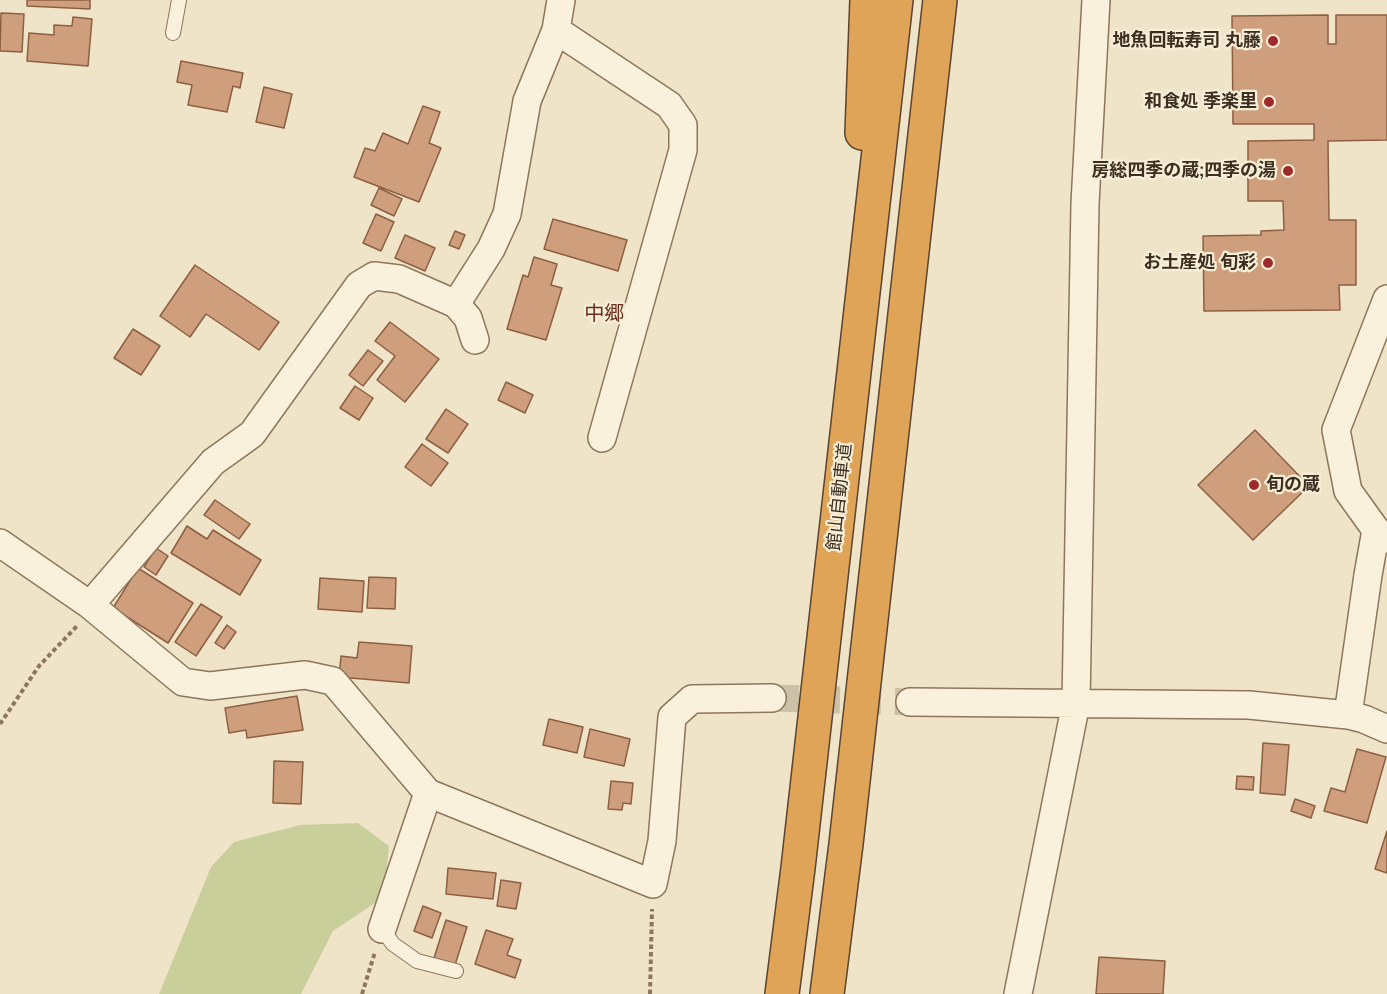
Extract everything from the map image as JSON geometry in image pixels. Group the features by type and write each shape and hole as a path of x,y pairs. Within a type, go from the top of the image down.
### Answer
{"highway":[{"path":"875,21 896,0"},
{"path":"827,994 846,844 940,0"},
{"name":"館山自動車道","path":"783,994 853,387 875,21"}],"street":[{"path":"456,304 491,249 507,214 527,101 556,30 561,0"},
{"path":"1018,994 1076,703 1085,204 1096,0"},
{"path":"556,30 669,105 683,125 683,150 603,438"},
{"path":"92,607 213,462 252,434 358,285 374,276 399,279 456,304 468,318 475,340"},
{"path":"1348,715 1368,575 1382,535 1348,491 1336,430 1387,299"},
{"path":"0,543 92,607 183,682 210,686 305,675 333,681 428,793 653,884 662,841 672,717 692,699 772,698"},
{"path":"910,702 1249,705 1348,715 1387,729"},
{"path":"382,929 428,793"}],"lane":[{"path":"173,33 178,0"},
{"path":"382,929 393,944 417,961 456,971"}],"path":[{"path":"0,724 39,666 92,607"},
{"path":"650,994 653,884"},
{"path":"362,994 382,929"}],"green space":[{"path":"358,823 389,846 384,897 333,931 301,994 159,994 211,867 234,842 300,825"}],"building":[{"path":"27,0 90,0 90,9 27,6"},
{"path":"1,13 24,14 22,52 0,51"},
{"name":"房総四季の蔵;四季の湯","path":"1328,15 1328,44 1336,44 1336,15 1387,15 1387,140 1328,141 1329,220 1356,220 1356,285 1339,285 1340,310 1204,311 1203,236 1261,235 1261,231 1284,230 1283,201 1248,201 1248,141 1314,140 1314,124 1233,124 1232,16"},
{"path":"73,17 92,19 88,66 27,61 29,33 54,35 54,25 72,26"},
{"path":"181,61 243,73 240,88 233,86 227,112 188,105 192,85 177,82"},
{"path":"264,87 292,94 284,128 256,122"},
{"path":"423,106 440,112 429,143 441,148 419,202 354,177 365,148 375,151 383,133 408,144"},
{"path":"379,188 402,199 394,216 371,205"},
{"path":"376,214 394,222 381,251 363,243"},
{"path":"553,219 627,240 618,271 544,249"},
{"path":"455,231 465,235 459,249 449,245"},
{"path":"405,235 435,248 425,271 395,258"},
{"path":"534,257 557,264 551,285 562,288 546,340 507,329 523,275 528,277"},
{"path":"195,265 279,322 259,350 206,314 190,337 160,316"},
{"path":"390,322 439,359 405,402 377,380 395,356 375,341"},
{"path":"133,329 160,346 141,375 114,358"},
{"path":"368,350 383,361 363,386 349,375"},
{"path":"506,382 533,395 525,413 498,400"},
{"path":"355,386 373,398 359,420 340,408"},
{"path":"446,409 468,424 448,453 426,439"},
{"name":"旬の蔵","path":"1255,430 1309,486 1253,540 1198,485"},
{"path":"422,444 448,463 431,486 405,467"},
{"path":"215,500 250,524 239,539 204,515"},
{"path":"187,526 207,539 213,530 261,560 240,595 171,553"},
{"path":"156,548 168,556 156,575 144,567"},
{"path":"138,568 193,603 168,643 113,608"},
{"path":"369,577 396,578 395,609 367,608"},
{"path":"320,578 364,581 362,612 318,609"},
{"path":"201,604 222,617 196,656 175,642"},
{"path":"227,625 236,632 224,649 215,643"},
{"path":"359,642 412,646 409,683 339,677 341,656 357,658"},
{"path":"297,696 303,730 247,738 246,730 229,733 225,708"},
{"path":"549,719 583,727 577,753 543,745"},
{"path":"590,729 630,739 624,766 584,757"},
{"path":"1263,743 1289,745 1285,795 1260,793"},
{"path":"1357,749 1386,757 1367,823 1324,811 1331,788 1345,792"},
{"path":"274,761 303,762 301,804 273,803"},
{"path":"1237,776 1254,777 1253,790 1236,789"},
{"path":"611,781 633,783 631,804 623,803 622,810 608,809"},
{"path":"1295,799 1315,806 1311,818 1291,811"},
{"path":"1387,831 1387,873 1375,869"},
{"path":"448,868 496,873 493,899 446,894"},
{"path":"501,880 521,883 516,909 497,906"},
{"path":"423,906 441,913 432,938 414,931"},
{"path":"446,920 467,927 455,965 434,958"},
{"path":"486,930 513,939 507,955 521,960 515,978 475,964"},
{"path":"1099,957 1165,961 1163,994 1096,994"}],"tunnel":[{"path":"772,698 910,702"}],"place":[{"name":"地魚回転寿司 丸藤","path":"1273,41"},
{"name":"和食処 季楽里","path":"1269,102"},
{"name":"房総四季の蔵;四季の湯","path":"1288,171"},
{"name":"お土産処 旬彩","path":"1268,263"},
{"name":"旬の蔵","path":"1254,485"}],"district":[{"name":"中郷","path":"604,314"}]}
